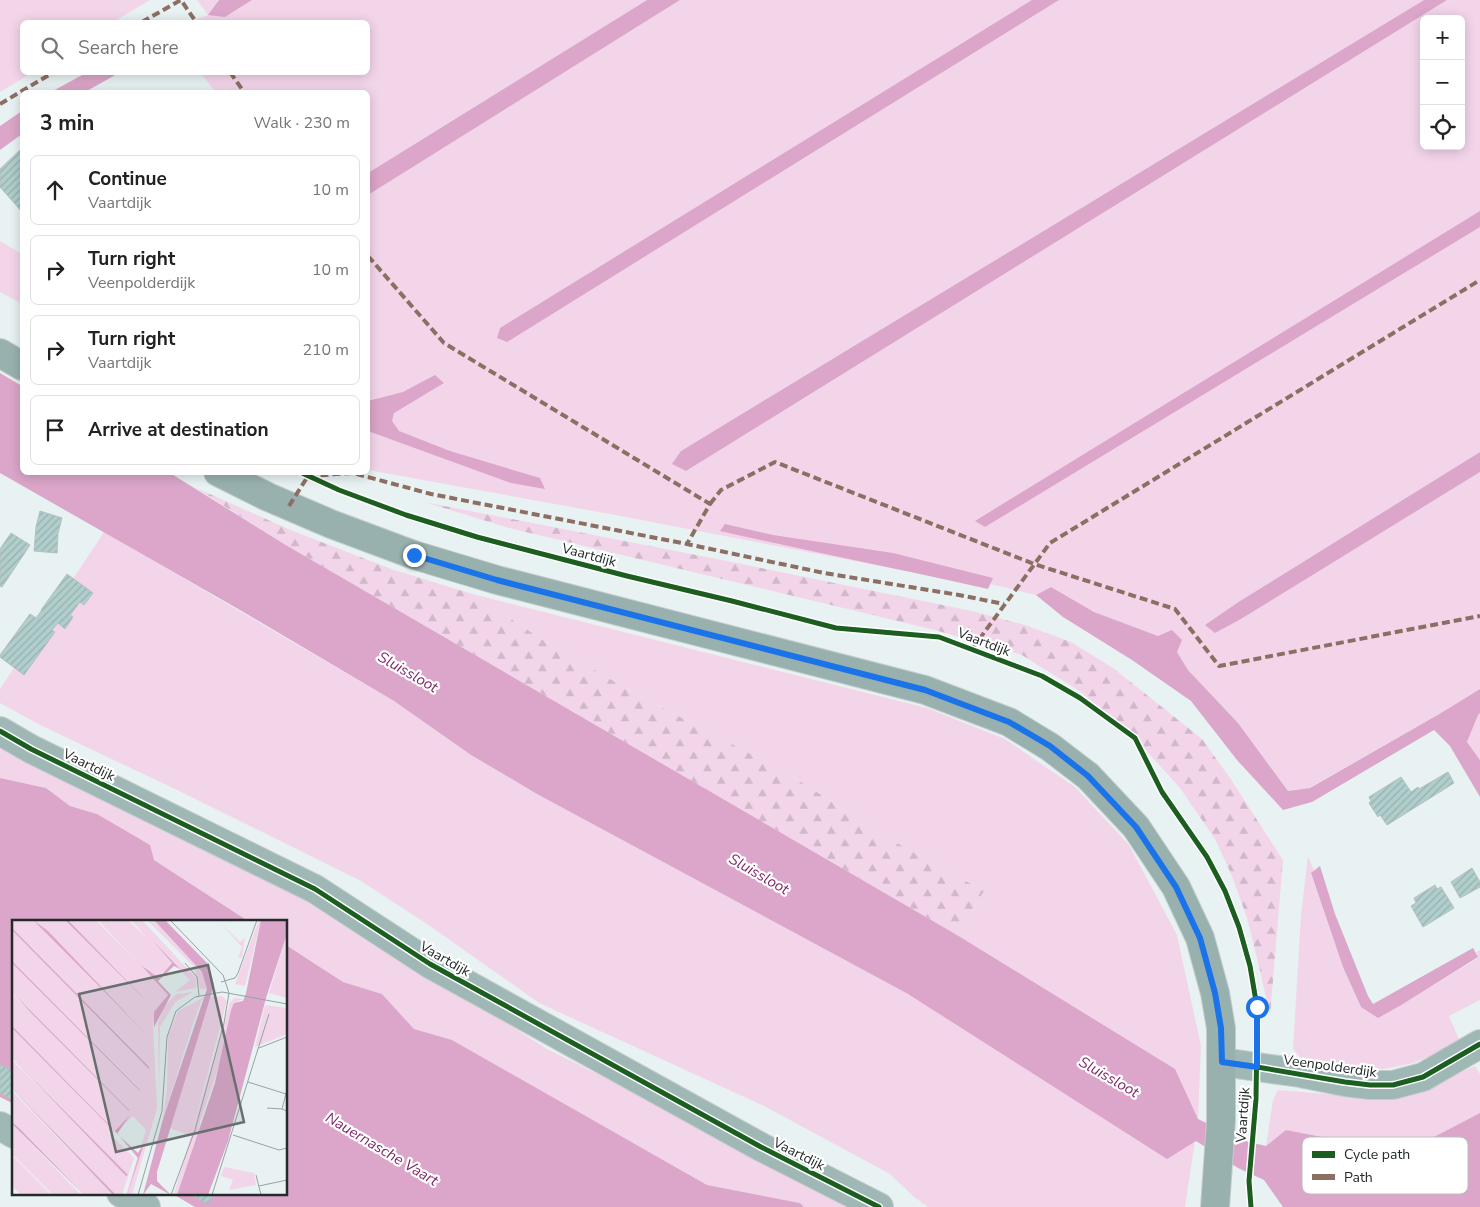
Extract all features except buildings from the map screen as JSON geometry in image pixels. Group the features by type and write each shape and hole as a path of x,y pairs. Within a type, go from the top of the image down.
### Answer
{"main road":[{"path":"0,353 20,365"},
{"name":"Vaartdijk","path":"224,475 268,497 331,524 414,555 497,580 925,690 1009,722 1050,746 1088,776 1136,827 1176,887 1200,938 1215,993 1221,1028 1221,1121 1215,1207"}],"street":[{"name":"Vaartdijk","path":"0,731 31,749 315,888 430,964 761,1147 879,1207"},
{"name":"Veenpolderdijk","path":"1222,1062 1300,1073 1345,1082 1393,1085 1423,1077 1480,1044"},
{"path":"0,1126 12,1133"},
{"path":"123,1194 146,1207"}],"green space":[{"path":"0,0 150,0 116,20 20,20 20,75 29,75 0,92"},
{"path":"197,0 219,0 217,1 225,17 252,0 647,0 370,172 370,90 214,90 202,75 370,75 370,20 195,20 208,15"},
{"path":"680,0 1033,0 500,328 498,338 507,342 1059,0 1424,0 681,451 686,471 1420,17 1420,150 1465,150 1465,15 1423,15 1447,0 1480,0 1480,452 1240,601 1241,619 1480,472 1480,689 1309,788 1288,791 1238,723 1188,670 1177,652 1173,631 1158,636 1094,612 1051,587 1036,595 986,583 922,574 370,470 370,194"},
{"path":"0,241 20,253 20,303 0,292"},
{"path":"194,487 293,531 394,570 476,595 538,637 634,693 782,770 895,842 984,891 957,935 284,544"},
{"path":"424,502 972,611 1025,625 1071,642 1113,668 1202,739 1230,778 1283,860 1270,1016 1247,918 1232,876 1215,839 1180,788 1135,738 1081,692 1022,655 935,630 509,528"},
{"path":"104,532 394,701 471,755 537,794 908,994 1195,1141 1185,1207 928,1207 914,1197 890,1174 764,1106 539,1003 430,926 361,881 42,726 0,703 0,689"},
{"path":"476,595 927,708 1005,739 1075,787 1129,845 1177,935 1201,1046 1198,1119 1174,1069 957,935 984,891 895,842 782,770 634,693 538,637"},
{"path":"1480,713 1480,760 1467,742"},
{"path":"0,741 289,883 547,1049 747,1148 860,1207 804,1207 800,1203 707,1185 452,1040 414,1029 382,994 343,982 288,946 288,920 246,920 154,860 97,814 70,806 46,788 0,778"},
{"path":"1308,856 1314,871 1311,874 1343,967 1361,1007 1403,1004 1478,958 1476,952 1480,950 1480,1000 1449,1016 1461,1044 1413,1063 1384,1069 1349,1068 1301,1058 1293,1049 1301,915"},
{"path":"1475,1066 1480,1074 1480,1113 1434,1137 1322,1137 1286,1130 1266,1146 1273,1100 1278,1090 1376,1098 1421,1090"}],"water":[{"path":"219,0 252,0 225,17 208,15"},
{"path":"647,0 680,0 370,194 370,172"},
{"path":"1032,0 1059,0 507,342 497,338 500,328"},
{"path":"1424,0 1447,0 686,471 672,464 681,451"},
{"path":"82,75 115,75 89,90 55,90"},
{"path":"20,112 20,135 0,150 0,126"},
{"path":"1480,211 1480,227 985,527 975,521"},
{"name":"Sluissloot","path":"0,373 20,385 20,475 173,475 284,544 957,935 1175,1069 1198,1119 1241,1140 1266,1146 1286,1130 1322,1137 1302,1137 1302,1194 1468,1194 1468,1137 1434,1137 1480,1113 1480,1207 1283,1207 1264,1180 1238,1168 1196,1141 1167,1159 908,994 537,794 471,755 394,701 240,610 0,473"},
{"path":"435,375 444,383 394,413 392,421 399,431 450,451 540,478 545,489 511,483 370,432 370,400 403,392"},
{"path":"1480,452 1480,472 1241,619 1215,633 1205,625 1240,601"},
{"path":"725,524 773,535 893,553 993,578 988,589 720,531"},
{"path":"1051,587 1094,612 1158,636 1172,630 1182,640 1177,652 1188,670 1238,723 1288,791 1310,788 1480,689 1480,713 1467,742 1480,760 1480,797 1450,746 1434,730 1312,802 1283,810 1237,760 1191,701 1132,660 1063,617 1036,595"},
{"path":"0,778 46,788 70,806 97,814 150,845 154,860 246,920 12,920 12,1103 0,1097"},
{"path":"1320,866 1335,914 1373,1004 1473,948 1478,957 1378,1018 1361,1007 1343,967 1311,873"},
{"name":"Nauernasche Vaart","path":"288,946 343,982 382,994 414,1029 452,1040 707,1185 800,1203 804,1207 195,1207 173,1194 288,1194"}],"marked path":[{"path":"146,20 181,0 195,20"},
{"path":"24,90 49,75"},
{"path":"232,75 243,90"},
{"path":"0,104 20,92"},
{"path":"370,258 444,343 710,504 687,544"},
{"path":"972,649 1050,543 1480,280"},
{"path":"710,504 721,490 775,462 1034,564 1175,609 1219,666 1480,616"},
{"path":"289,506 308,476 323,475"},
{"path":"360,475 431,494 824,573 1004,604"}],"cycle path":[{"path":"306,475 339,490 406,515 477,537 627,576 836,628 939,637 1042,676 1080,698 1135,738 1162,792 1207,857 1225,891 1239,927 1250,966 1257,1007 1256,1099 1249,1181 1251,1207"},
{"path":"0,731 31,749 315,889 430,964 761,1147 879,1207"},
{"path":"1257,1067 1345,1082 1393,1085 1423,1077 1480,1044"}],"route":[{"path":"414,555 497,580 925,690 1009,722 1050,746 1088,776 1136,827 1176,887 1200,938 1215,993 1221,1028 1222,1062 1257,1067 1257,1007"}]}
